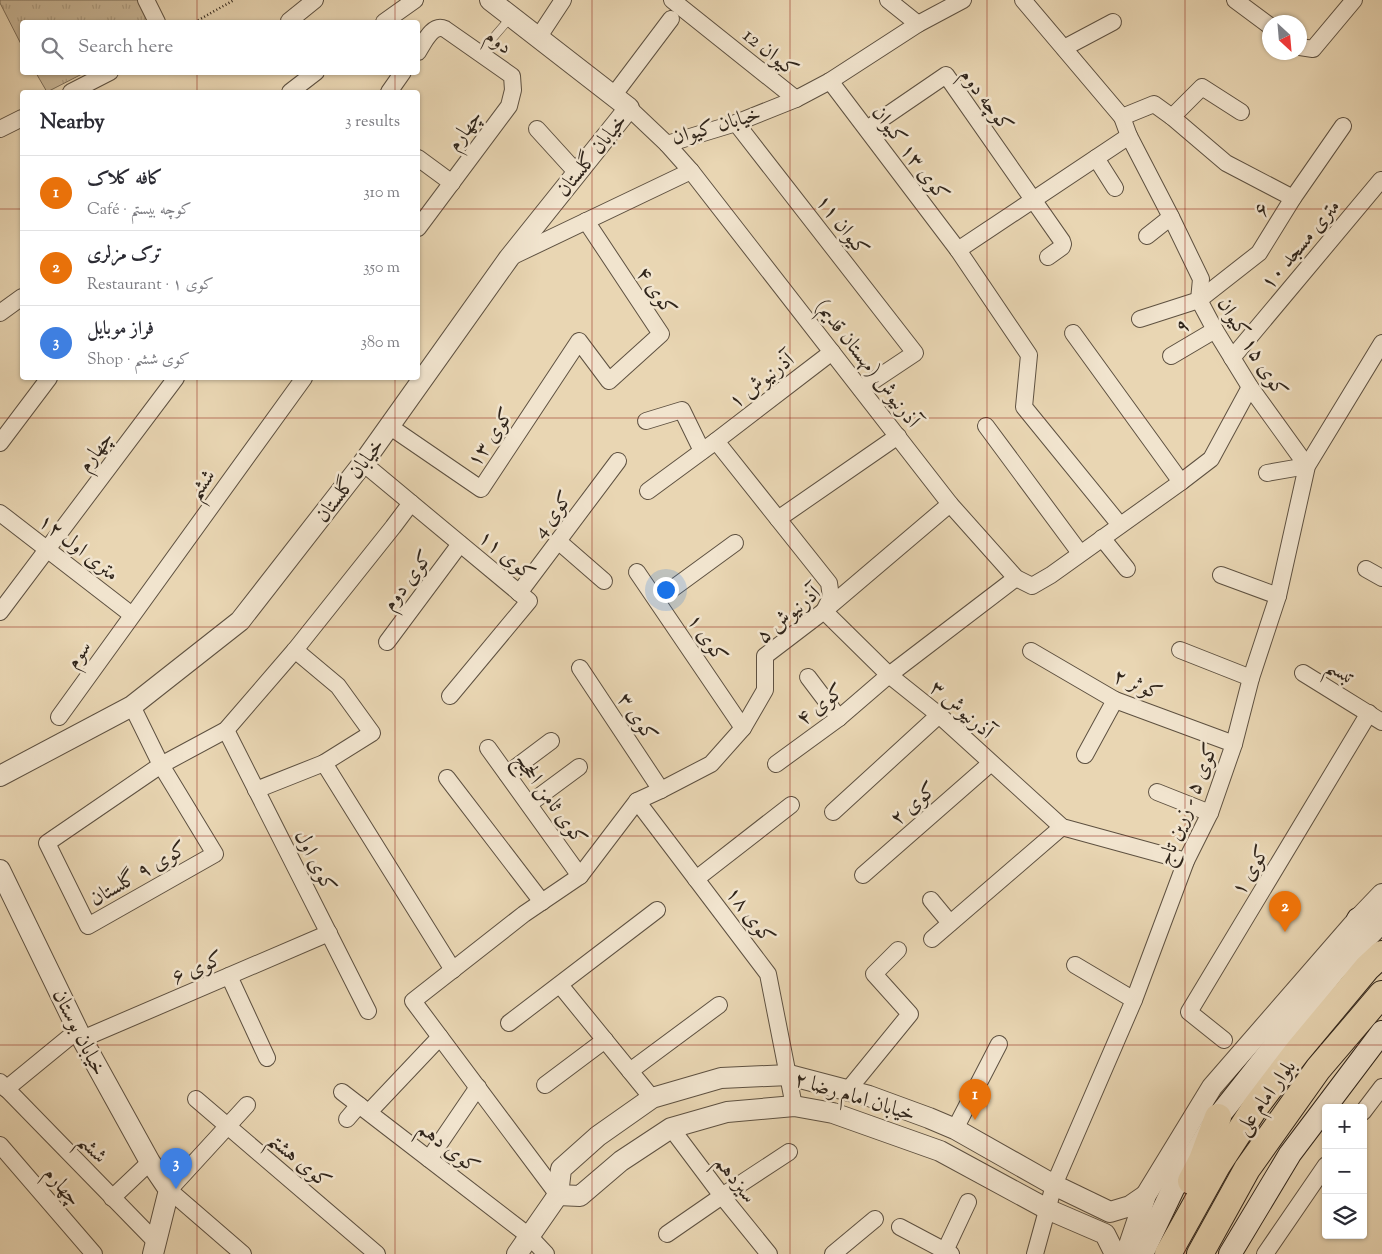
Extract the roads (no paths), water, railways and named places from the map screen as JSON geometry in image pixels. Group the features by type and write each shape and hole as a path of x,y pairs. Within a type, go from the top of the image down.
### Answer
{"highway":[{"name":"بلوار امام علی","path":"1168,1254 1217,1166 1256,1106 1297,1052 1367,968 1382,954"},
{"name":"بلوار امام علی","path":"1200,1254 1247,1169 1318,1069 1382,994"},
{"path":"1157,1254 1159,1245 1202,1160 1218,1117"}],"main road":[{"path":"1358,919 1382,909"},
{"path":"1142,1254 1173,1189 1218,1117 1333,972 1382,921"},
{"path":"1230,1254 1290,1154 1382,1032"}],"street":[{"path":"146,0 156,20"},
{"path":"290,20 315,0"},
{"path":"387,20 415,0"},
{"name":"خیابان کیوان","path":"490,0 629,108 667,144 736,123 796,99 830,81 918,24 962,0"},
{"path":"538,38 563,0"},
{"name":"کیوان 12","path":"672,0 796,99"},
{"path":"888,0 918,24"},
{"name":"کوی ۱۵ کیوان","path":"1023,0 1122,117 1129,136 1201,279 1200,300 1215,330 1250,387 1307,466"},
{"path":"1236,0 1262,20"},
{"path":"1307,48 1313,49 1354,0"},
{"path":"613,96 671,19"},
{"path":"1064,48 1112,22"},
{"name":"دوم","path":"420,49 435,28 445,28 512,76"},
{"path":"75,90 104,75"},
{"path":"293,90 312,75"},
{"path":"390,90 401,75"},
{"name":"کوچه دوم","path":"867,129 946,75 1034,200"},
{"name":"چهارم","path":"420,225 509,106 513,90 512,76"},
{"name":"کوی ۱۳ کیوان","path":"830,81 958,250 1029,355 1024,407 1120,525"},
{"path":"1172,118 1197,83 1241,112"},
{"path":"1122,117 1154,104 1226,163 1292,198"},
{"name":"خیابان گلستان","path":"0,776 132,706 240,621 363,463 509,258 629,108"},
{"path":"0,130 20,119"},
{"name":"کیوان ۱۱","path":"736,123 915,353 861,389"},
{"name":"۶","path":"1200,300 1259,253 1292,198 1343,126"},
{"path":"537,129 577,173"},
{"path":"958,250 1129,136"},
{"name":"آذرنیوش (مهستان قدیم)","path":"667,144 691,171 950,504 1016,578"},
{"path":"1096,158 1114,188"},
{"path":"420,159 452,183"},
{"path":"509,258 691,171"},
{"name":"۱۰ متری مسجد","path":"1232,358 1381,180"},
{"path":"1034,200 1063,244 1062,247 1048,257"},
{"path":"1147,236 1171,217"},
{"name":"کوی ۴","path":"579,341 609,381 661,334 586,221"},
{"path":"0,314 20,299"},
{"path":"1140,319 1200,300"},
{"name":"۹","path":"1171,356 1215,330"},
{"path":"1073,333 1181,482"},
{"name":"کوی ۱۳","path":"389,426 481,489 579,341"},
{"name":"کوی ۵ - زرین تاج","path":"1034,1254 1054,1185 1134,1000 1186,861 1210,813 1234,744 1251,678 1278,596 1307,466 1382,342"},
{"name":"آذرنیوش ۱","path":"648,491 832,352"},
{"path":"0,443 47,380"},
{"name":"چهارم","path":"0,612 174,380"},
{"name":"ششم","path":"132,615 303,380"},
{"path":"889,675 1016,578 1032,586 1052,575 1211,459 1250,387"},
{"path":"646,421 682,410 702,452"},
{"path":"986,426 1080,553"},
{"path":"778,519 898,436"},
{"path":"716,441 829,583 831,597 824,611"},
{"name":"کوی 4","path":"519,593 618,461"},
{"name":"کوی ۱۱","path":"363,463 529,602 450,696"},
{"path":"1267,474 1307,466"},
{"path":"226,730 295,650 411,502"},
{"name":"آذرنیوش ۵","path":"637,801 711,764 743,728 765,690 765,656 824,611 950,504"},
{"name":"۱۲ متری اول","path":"0,513 132,615"},
{"path":"1102,538 1127,569"},
{"path":"558,541 604,581"},
{"name":"کوی دوم","path":"387,642 460,544"},
{"path":"657,600 735,544"},
{"path":"1366,569 1382,578"},
{"name":"کوی ۱","path":"637,572 743,728"},
{"path":"1222,575 1278,596"},
{"name":"آذرنیوش ۳","path":"824,611 889,675 939,716 1062,827 1186,861"},
{"name":"سوم","path":"59,717 132,615"},
{"path":"256,790 324,763 372,733 338,686 295,650"},
{"path":"1180,650 1251,678"},
{"name":"کوثر ۲","path":"1031,651 1115,700 1234,744"},
{"name":"کوی ۳","path":"580,668 661,790"},
{"name":"تبسم","path":"1303,673 1376,717"},
{"name":"کوی ۴","path":"776,764 839,718 889,675"},
{"path":"808,677 839,718"},
{"path":"1085,755 1115,700"},
{"name":"کوی ۹ گلستان","path":"132,706 161,765 215,854 88,926 47,843 161,765 226,730"},
{"path":"833,812 939,716"},
{"name":"کوی ۱","path":"1224,1040 1189,1012 1376,717"},
{"name":"کوی اول","path":"226,730 368,1011"},
{"path":"507,774 550,741"},
{"name":"کوی ثامن الحجج","path":"488,748 580,876"},
{"path":"324,763 453,970"},
{"name":"کوی ۲","path":"863,875 991,763"},
{"path":"529,804 579,767"},
{"path":"447,778 542,902"},
{"path":"1157,792 1210,813"},
{"path":"558,1195 413,1000 542,902 580,876 637,801"},
{"name":"کوی ۱۸","path":"637,801 768,974 794,1106"},
{"path":"696,879 791,805"},
{"path":"932,939 1062,827"},
{"name":"خیابان بوستان","path":"0,870 80,1035 150,1162 170,1190"},
{"path":"1126,1254 1146,1195 1212,1087 1382,894"},
{"path":"931,900 950,922"},
{"path":"509,1024 657,910"},
{"name":"کوی ۶","path":"3,1085 80,1035 329,934"},
{"path":"848,1090 910,1014 874,974 898,950"},
{"path":"1075,965 1134,1000"},
{"path":"229,976 267,1058"},
{"path":"560,985 652,1098"},
{"path":"630,1071 719,1005"},
{"path":"347,1119 364,1109 440,1037"},
{"path":"546,1085 605,1040"},
{"path":"955,1129 999,1044"},
{"name":"خیابان امام رضا ۲","path":"517,1254 558,1195 561,1169 598,1136 652,1098 721,1078 789,1075 878,1099 955,1129 1054,1185 1110,1212 1130,1206 1146,1195"},
{"name":"ششم","path":"3,1085 112,1198 155,1248"},
{"path":"429,1159 478,1087"},
{"path":"1367,1107 1382,1087"},
{"name":"کوی دهم","path":"342,1092 364,1109 391,1139 429,1159 529,1236 546,1254"},
{"name":"کوی هشتم","path":"196,1099 377,1254"},
{"path":"155,1248 170,1190 247,1105"},
{"name":"خیابان امام رضا ۲","path":"558,1195 580,1196 621,1161 671,1128 727,1112 794,1106 833,1113 940,1151 1047,1209 1105,1234 1114,1254"},
{"name":"سیزدهم","path":"671,1128 769,1254"},
{"name":"چهارم","path":"0,1145 94,1254"},
{"path":"667,1234 789,1152"},
{"path":"112,1198 150,1162"},
{"path":"1266,1254 1322,1172"},
{"path":"170,1190 243,1254"},
{"path":"900,1227 948,1252 968,1202"},
{"path":"833,1254 875,1219"}],"lane":[{"path":"480,53 511,16"}],"place":[{"name":"ترک مزلری","path":"1285,932"},
{"name":"کافه کلاک","path":"975,1120"},
{"name":"فراز موبایل","path":"176,1189"}]}
